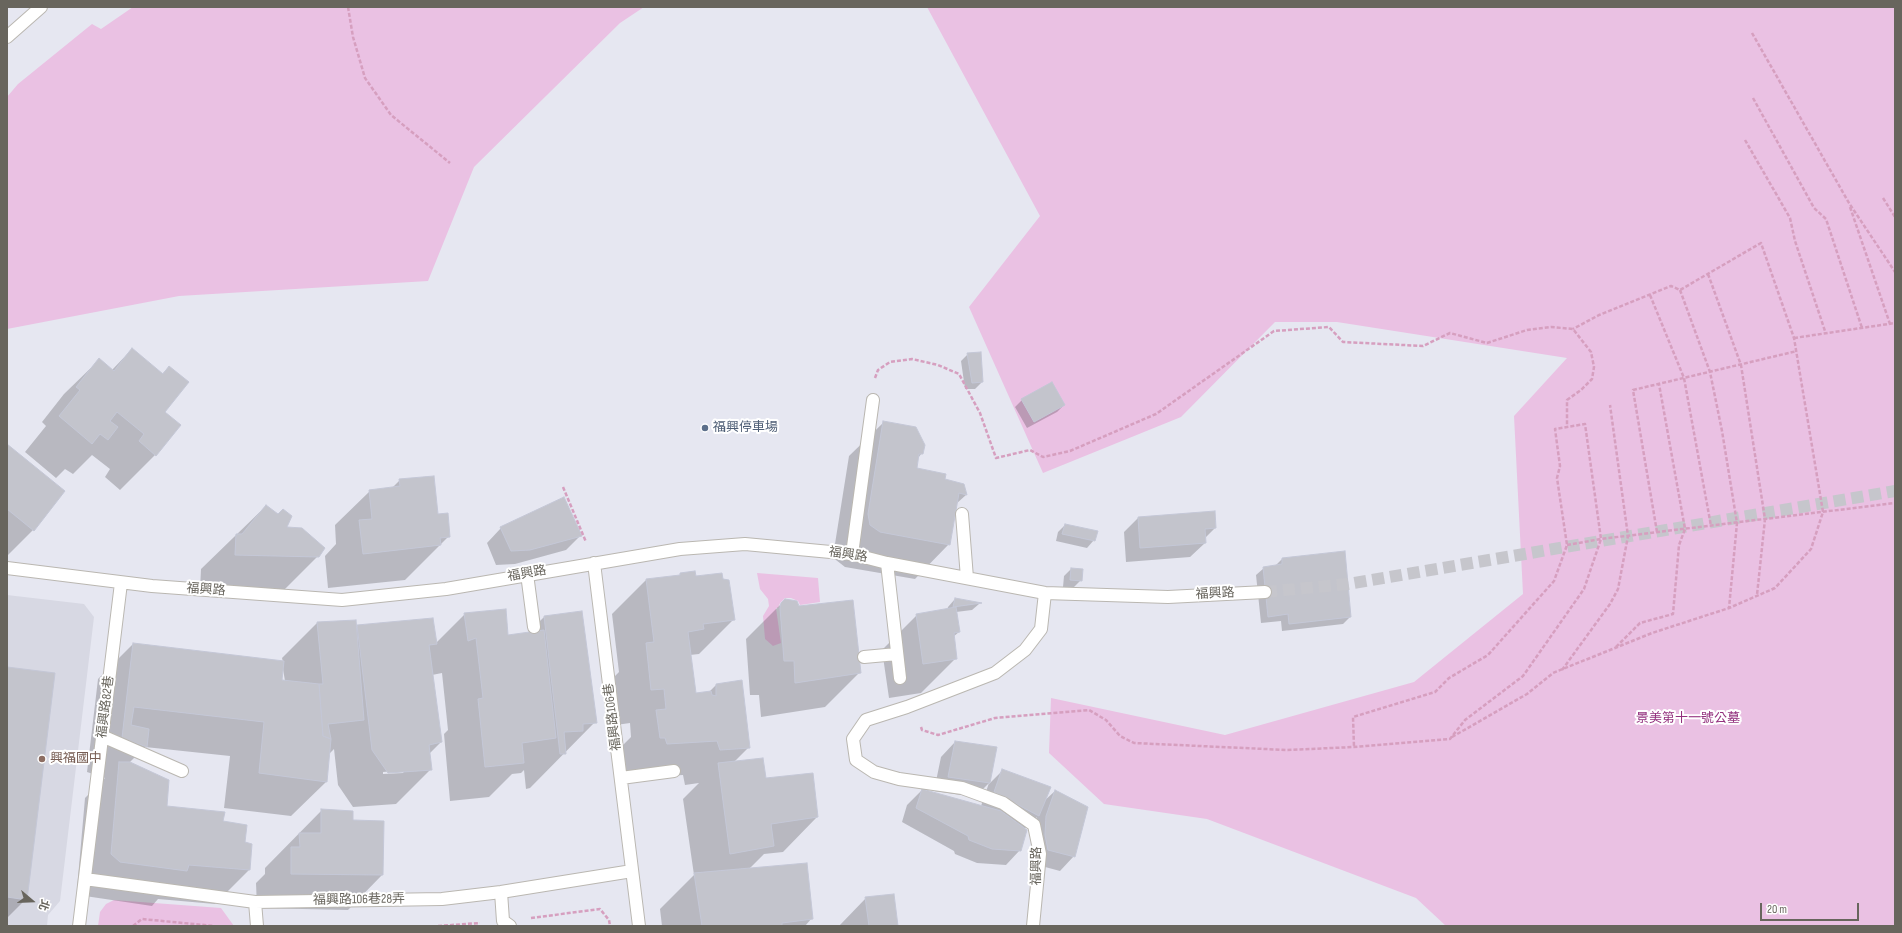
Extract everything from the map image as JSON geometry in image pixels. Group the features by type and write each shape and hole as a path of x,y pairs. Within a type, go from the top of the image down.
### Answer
{"street":[{"path":"7,37 41,7"},
{"path":"852,554 873,400"},
{"path":"962,514 966,578"},
{"name":"福興路","path":"9,568 121,583 342,600 446,589 594,562 680,549 745,544 852,554 888,563 1044,593 1168,597 1265,592"},
{"path":"7,557 9,568"},
{"name":"福興路106巷","path":"594,562 639,926"},
{"path":"888,563 900,678"},
{"path":"527,574 534,627"},
{"name":"福興路82巷","path":"79,926 121,583"},
{"name":"福興路","path":"1033,926 1040,854 1034,825 1003,804 962,788 886,776 874,772 856,760 853,739 866,720 907,707 995,673 1025,650 1041,629 1044,593"},
{"path":"864,657 897,654"},
{"path":"102,736 182,771"},
{"path":"621,778 674,771"},
{"name":"福興路106巷28弄","path":"85,879 255,902 442,899 501,892 632,871"},
{"path":"501,892 503,921 510,926"},
{"path":"255,902 257,926"}],"path":[{"path":"348,7 353,37 365,78 391,116 450,163"},
{"path":"1752,33 1849,203 1895,272"},
{"path":"1753,98 1814,208 1826,219 1862,328"},
{"path":"1745,140 1790,218 1795,241 1826,334"},
{"path":"1883,198 1895,217"},
{"path":"1849,203 1890,324"},
{"path":"907,707 922,730 938,735 995,718 1089,710 1106,720 1120,736 1134,743 1286,750 1354,747 1450,739 1527,694 1554,673 1652,633 1729,608 1775,588 1811,549 1823,512 1794,338 1761,243 1680,290"},
{"path":"1708,274 1741,365 1765,519 1757,596"},
{"path":"873,400 871,388 878,370 890,362 912,359 938,365 959,374 980,413 996,458 1030,450 1043,457 1070,451 1156,414 1274,331 1329,327 1343,342 1422,346 1450,333 1487,343 1527,330 1551,327 1573,330 1599,315 1671,286 1680,290 1710,372 1722,431 1737,523 1729,608"},
{"path":"1650,295 1684,378 1710,526"},
{"path":"1794,338 1895,323"},
{"path":"1566,428 1567,400 1581,390 1592,379 1594,367 1591,352 1573,330"},
{"path":"1657,532 1633,390 1797,351"},
{"path":"1614,649 1640,623 1673,614 1679,545 1685,529 1659,384"},
{"path":"1562,670 1610,604 1618,588 1628,536 1610,405"},
{"path":"1354,747 1353,717 1435,692 1449,678 1488,655 1554,581 1567,545 1557,478 1560,466 1555,429 1585,424 1601,539 1584,589 1523,676 1465,720 1450,739"},
{"path":"564,487 594,562"},
{"path":"1567,545 1601,539 1895,503"},
{"path":"133,926 142,919 214,926"}],"shaded area":[{"name":"興福國中","path":"7,595 84,604 94,617 60,901 48,915 47,926 7,926"}],"green space":[{"path":"133,7 644,7 620,23 474,167 428,281 179,296 7,329 7,97 18,84 92,24 101,29"},
{"name":"景美第十一號公墓","path":"927,7 1895,7 1895,926 1446,926 1416,898 1207,819 1104,804 1049,753 1051,698 1225,735 1414,682 1523,594 1514,416 1567,358 1337,322 1275,322 1181,417 1043,473 969,307 1040,216"},
{"path":"757,573 818,578 820,602 800,605 798,601 791,598 785,598 780,603 778,608 776,608 781,643 773,646 765,639 763,616 769,606 768,599 760,589"},
{"path":"114,900 221,908 234,926 98,926 100,912 106,904"}],"building":[{"path":"132,348 163,374 169,366 189,382 165,412 181,425 156,456 139,441 144,434 117,412 110,421 118,427 108,440 100,434 92,444 59,416 80,390 76,387 99,358 114,371"},
{"path":"981,352 983,382 972,383 967,353"},
{"path":"1052,382 1065,405 1034,422 1021,399"},
{"path":"883,421 916,427 925,445 923,454 919,454 917,468 946,474 945,479 964,484 967,495 959,493 950,545 880,532 870,525 868,514"},
{"path":"7,444 65,491 34,531 7,509"},
{"path":"434,476 438,514 448,513 450,537 440,538 441,545 363,554 359,520 372,519 369,490 400,486 399,479"},
{"path":"564,497 582,536 530,550 511,551 500,527"},
{"path":"266,505 278,514 283,509 292,516 287,527 302,528 325,548 319,557 235,555 236,534 242,534"},
{"path":"1215,511 1216,528 1205,529 1206,543 1140,548 1138,517"},
{"path":"1065,524 1098,531 1095,541 1062,534"},
{"path":"1345,551 1351,617 1289,624 1288,614 1268,617 1263,567 1282,564 1282,558"},
{"path":"1071,568 1083,569 1082,581 1070,580"},
{"path":"695,571 696,576 722,573 723,579 729,580 735,620 703,624 704,629 688,632 696,693 711,691 712,695 716,696 716,684 742,680 750,748 720,750 717,741 667,744 665,738 660,738 656,710 666,709 664,689 651,690 646,643 654,642 646,579 680,575 680,573"},
{"path":"955,598 982,603 953,607"},
{"path":"785,599 797,601 799,606 853,600 861,673 795,683 794,661 784,661 780,608 781,603"},
{"path":"956,607 960,632 954,633 957,659 923,664 916,614"},
{"path":"506,609 508,635 544,630 556,738 522,743 524,763 485,767 478,699 483,698 476,638 468,641 464,613"},
{"path":"582,611 597,723 583,724 583,731 564,732 566,754 560,754 544,616"},
{"path":"433,618 437,644 429,645 442,742 429,745 432,770 388,773 372,750 357,625"},
{"path":"356,620 364,720 328,724 331,739 323,736 319,684 323,684 317,622"},
{"path":"133,643 284,661 282,680 319,684 323,736 331,739 327,782 259,773 264,722 134,707 131,725 149,729 147,747 122,738"},
{"path":"7,667 55,673 27,900 7,897"},
{"path":"955,741 997,747 990,783 948,777"},
{"path":"763,758 766,778 813,773 818,817 771,824 774,846 730,854 718,763"},
{"path":"119,762 130,762 169,780 167,806 225,812 223,821 247,825 245,842 252,844 250,870 189,865 187,871 120,862 111,854"},
{"path":"1002,769 1051,787 1039,816 994,792"},
{"path":"922,789 1001,811 1027,830 1021,851 992,849 969,840 968,836 916,808"},
{"path":"1055,790 1088,807 1075,857 1048,850 1045,835 1046,816"},
{"path":"321,809 353,811 353,820 384,821 383,875 291,874 291,847 300,847 299,833 321,833"},
{"path":"807,863 813,919 782,923 782,926 702,926 694,873"},
{"path":"894,894 898,926 869,926 865,897"}],"tunnel":[{"path":"1265,592 1348,584 1895,491"}],"place":[{"name":"福興停車場","path":"705,428"},
{"name":"興福國中","path":"42,759"}]}
